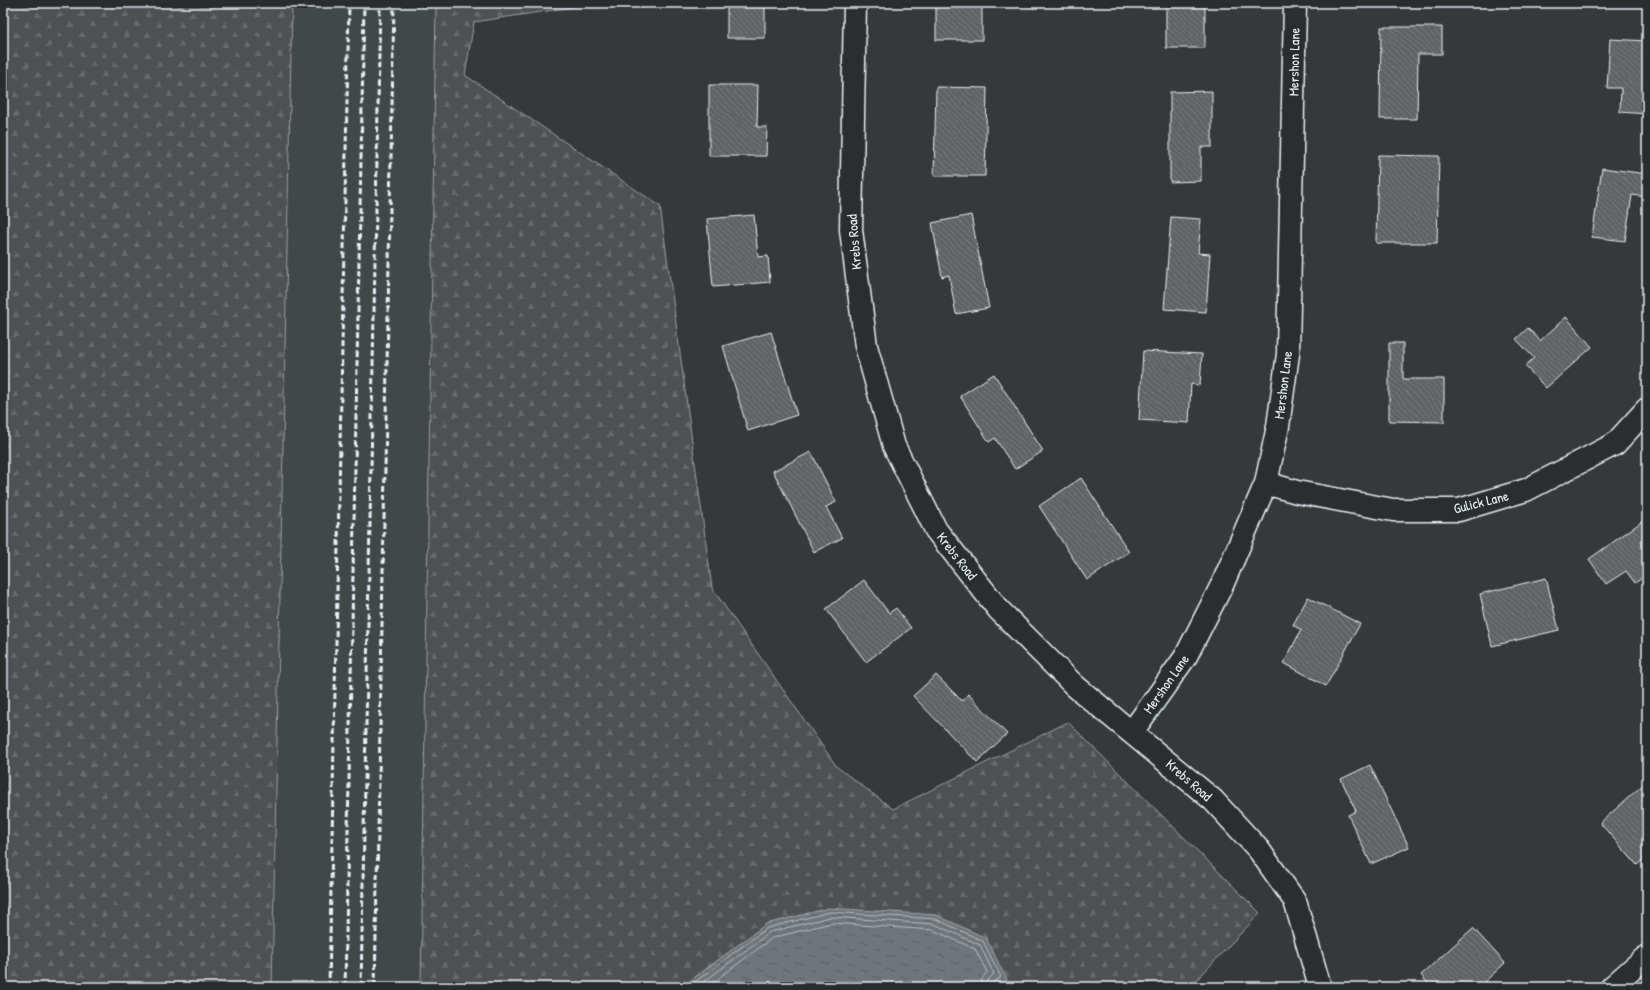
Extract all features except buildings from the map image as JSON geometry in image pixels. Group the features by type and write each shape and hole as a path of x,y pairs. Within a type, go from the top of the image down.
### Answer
{"street":[{"name":"Krebs Road","path":"855,3 851,230 866,346 894,446 936,530 999,610 1075,686 1213,800 1259,850 1295,901 1320,987"},
{"name":"Mershon Lane","path":"1132,732 1186,656 1223,583 1266,483 1278,426 1288,354 1295,3"},
{"name":"Gulick Lane","path":"1266,483 1297,492 1393,510 1459,510 1526,490 1615,444 1647,410"},
{"path":"1612,987 1647,956"}],"shaded area":[{"path":"292,3 436,3 421,987 272,987"}],"green space":[{"path":"3,3 292,3 272,987 3,987"},
{"path":"436,3 600,3 474,22 465,75 660,206 712,588 837,767 893,809 1068,722 1260,913 1190,987 421,987"}],"water":[{"path":"829,908 936,915 986,938 1007,980 991,987 682,987 766,924"}],"railway":[{"path":"329,987 349,3"},
{"path":"345,987 364,3"},
{"path":"361,987 380,3"},
{"path":"375,987 394,3"}]}
